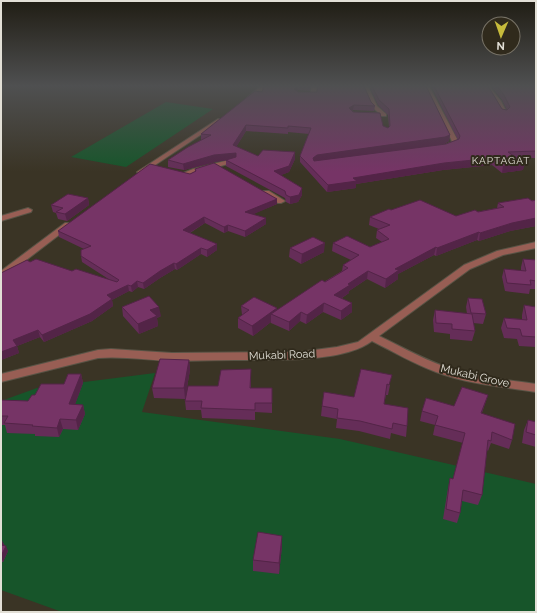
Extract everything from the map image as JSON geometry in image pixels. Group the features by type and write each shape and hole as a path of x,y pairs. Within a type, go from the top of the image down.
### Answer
{"street":[{"path":"132,179 226,115"},
{"path":"374,115 384,115 385,123"},
{"path":"438,148 455,143 441,115"},
{"path":"185,174 233,161"},
{"path":"215,165 228,172"},
{"path":"149,166 163,170"},
{"path":"261,190 281,201"},
{"path":"1,219 28,210"},
{"path":"1,275 77,218"},
{"name":"Mukabi Road","path":"3,376 98,354 111,353 172,357 305,356 318,355 351,348 372,337 438,287 468,267 500,253 536,245"},
{"name":"Mukabi Grove","path":"372,337 430,365 451,373 536,388"}],"green space":[{"path":"144,115 205,115 126,167 71,157"},
{"path":"155,373 142,412 340,439 536,484 536,612 62,612 1,590 1,401 37,388"}],"building":[{"path":"225,115 380,115 383,126 388,128 390,126 389,115 440,115 450,135 445,137 317,155 313,158 314,161 446,144 459,139 460,136 449,115 536,115 536,151 508,152 525,164 503,166 493,158 444,163 353,178 357,181 328,185 300,156 311,128 246,125 233,145 258,156 263,150 295,152 289,166 274,171 302,188 299,195 290,197 286,195 285,191 226,160 236,157 236,153 214,155 183,164 168,160 211,135 201,134"},
{"path":"214,163 277,199 245,212 266,218 245,231 228,225 224,227 204,217 183,230 217,244 207,250 201,248 176,264 174,263 160,271 143,283 137,281 131,286 128,285 107,295 112,299 90,314 42,335 38,330 13,340 17,346 1,352 1,273 27,260 30,262 36,259 72,271 76,269 117,282 119,280 81,256 81,250 91,246 58,231 150,164 190,174 196,171 195,169"},
{"path":"68,194 88,198 65,214 56,212 63,208 51,205"},
{"path":"528,198 532,201 536,200 536,218 512,223 480,233 479,232 437,248 436,247 395,269 399,270 386,279 368,271 334,295 352,303 341,311 324,303 307,315 301,312 289,322 271,314 322,280 325,282 348,268 343,265 359,255 333,243 347,236 370,247 389,239 377,230 390,225 370,217 389,209 391,210 420,200 456,216 475,210 478,212 504,207 498,203"},
{"path":"313,237 325,243 302,254 290,248"},
{"path":"523,259 536,260 536,281 530,280 531,285 507,283 504,269 526,271"},
{"path":"149,296 159,307 150,310 157,316 138,324 122,307"},
{"path":"254,297 277,308 252,326 238,318 249,310 241,306"},
{"path":"468,298 482,299 486,314 471,313"},
{"path":"524,305 536,307 536,337 522,336 520,329 507,328 504,318 527,320"},
{"path":"435,310 472,314 475,331 452,329 452,324 436,323"},
{"path":"160,359 189,360 184,388 152,388"},
{"path":"251,369 250,388 272,388 272,403 255,403 255,410 201,408 202,401 185,401 188,386 218,386 221,370"},
{"path":"361,369 392,375 389,385 387,384 384,404 408,408 407,426 393,423 392,429 360,421 337,418 338,409 322,406 324,392 354,397"},
{"path":"68,374 81,374 69,404 83,405 76,420 60,419 57,428 4,423 8,416 1,416 1,400 28,401 32,395 35,395 41,384 64,384"},
{"path":"462,387 488,395 481,413 515,424 512,440 492,432 491,441 488,440 482,495 463,490 460,513 446,509 450,478 453,479 465,433 435,425 438,416 422,411 426,398 454,406"},
{"path":"528,420 536,422 536,435 526,432"},
{"path":"258,532 282,536 279,563 253,560"},
{"path":"1,545 6,546 1,556"}],"district":[{"name":"KAPTAGAT","path":"501,160"}]}
